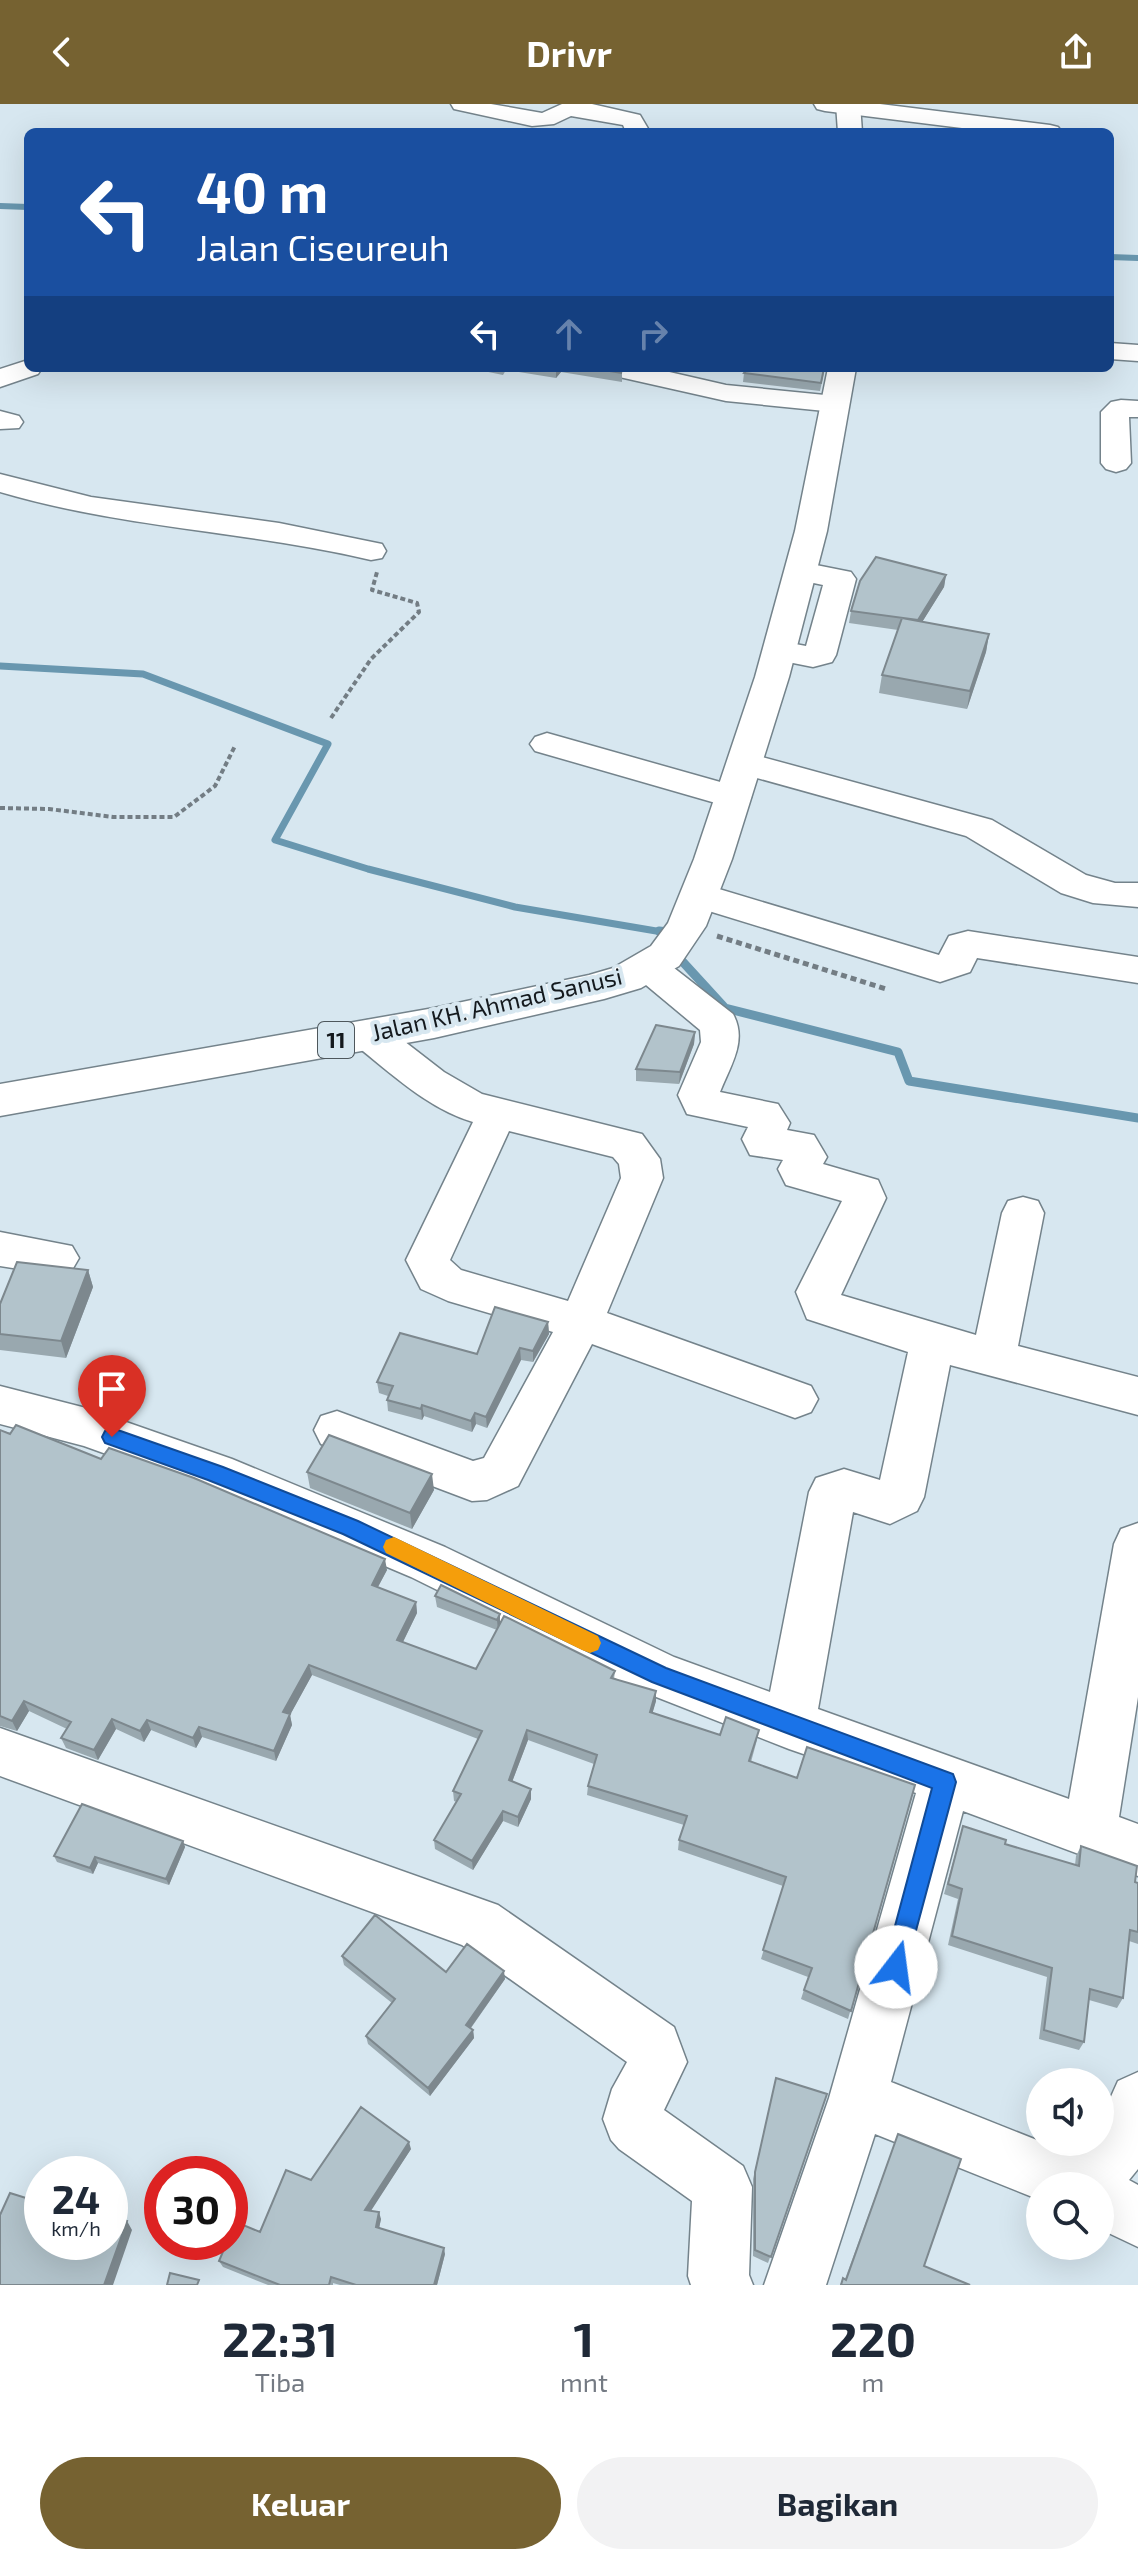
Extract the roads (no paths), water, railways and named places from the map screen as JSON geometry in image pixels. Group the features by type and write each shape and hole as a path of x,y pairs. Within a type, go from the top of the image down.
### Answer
{"highway":[{"path":"841,105 849,128"},
{"path":"674,936 733,797 779,651 801,571 841,372"},
{"name":"Jalan KH. Ahmad Sanusi","path":"0,1100 434,1023 590,989 627,978 674,936"}],"street":[{"path":"462,104 498,115 539,120 550,119 567,109 587,108 632,120 636,128"},
{"path":"841,105 1019,128"},
{"path":"1114,351 1138,353"},
{"path":"0,379 24,370"},
{"path":"634,372 726,393 835,404"},
{"path":"1116,463 1115,412 1121,408 1138,409"},
{"path":"0,483 86,506 244,528 371,551"},
{"path":"547,744 733,797"},
{"path":"744,763 979,828 1015,847 1077,888 1116,897 1138,895"},
{"path":"674,936 940,969 957,963 962,945 968,944 1138,970"},
{"path":"674,936 719,1024 721,1042 698,1095 701,1103 764,1115 770,1123 763,1139 765,1144 799,1146 806,1157 799,1169 801,1174 863,1191 865,1198 818,1292 823,1307 932,1342 1138,1396"},
{"path":"430,1082 434,1023"},
{"path":"337,1430 472,1481 487,1480 501,1472 581,1322 642,1178 639,1159 627,1145 613,1139 470,1106 430,1082 368,1034"},
{"path":"497,1114 428,1260 436,1277 448,1284 581,1322 795,1399"},
{"path":"993,1358 1023,1213"},
{"path":"0,1249 57,1258"},
{"path":"789,1725 833,1492 844,1489 890,1503 900,1497 932,1342"},
{"path":"0,1405 86,1427 215,1473 350,1527 659,1675 1138,1850"},
{"path":"1090,1833 1138,1544"},
{"path":"0,1752 479,1924 654,2047 658,2062 633,2110 632,2119 634,2124 722,2187 718,2276 722,2285"},
{"path":"795,2285 858,2098 945,1782"},
{"path":"858,2098 1069,2172"},
{"path":"1098,2172 1130,2128 1138,2101"},
{"path":"1114,2198 1138,2217"}],"waterway":[{"path":"0,206 24,207"},
{"path":"1114,257 1138,258"},
{"path":"0,666 143,674 328,744 275,840 368,869 515,907 668,933"},
{"path":"659,931 668,932 670,937"},
{"path":"677,951 682,961 725,1008 898,1052 909,1081 1138,1118"}]}
